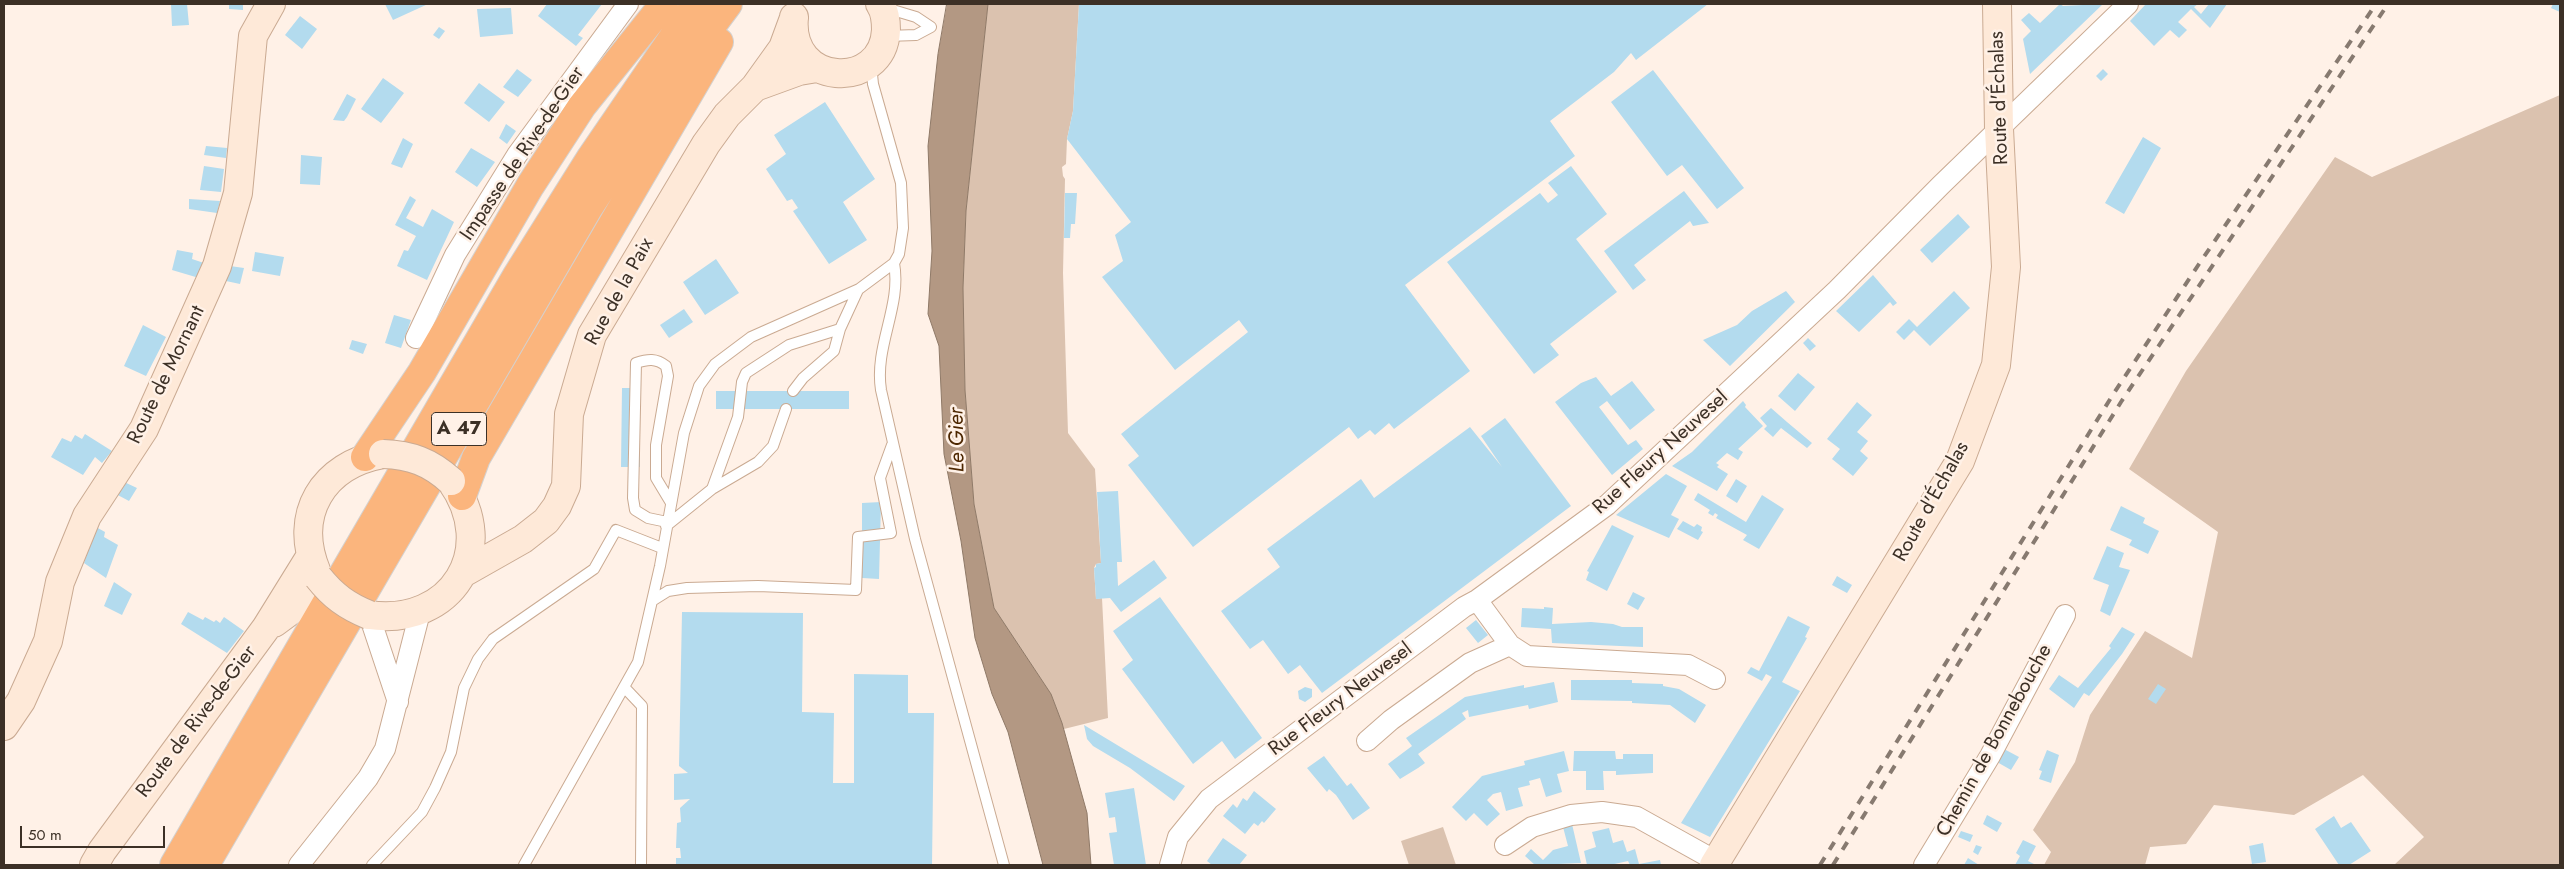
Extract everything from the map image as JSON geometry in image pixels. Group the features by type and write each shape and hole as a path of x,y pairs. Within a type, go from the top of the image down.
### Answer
{"highway":[{"path":"374,456 530,186 582,106 664,4"},
{"name":"A 47","path":"174,865 516,277 590,159 696,4"},
{"name":"A 47","path":"205,865 589,207 681,67 728,4"},
{"path":"461,497 476,458 741,4"}],"main road":[{"name":"Route de Mornant","path":"4,726 22,701 48,641 60,582 87,516 144,429 218,266 238,193 253,36 271,4"},
{"name":"Route d'Échalas","path":"1715,863 1963,452 1996,365 2006,267 1999,129 1998,4"},
{"path":"796,11 793,33 798,48 806,60 817,68 831,73 845,74 859,70 871,62 880,50 886,36 886,22 881,5"},
{"name":"Rue de la Paix","path":"463,573 522,539 546,522 566,486 569,414 592,335 706,144 727,115 755,87 783,48 796,11"},
{"name":"Rue de la Paix","path":"755,87 799,71 817,68"},
{"path":"461,497 472,532 470,551 463,573 449,592 420,612 386,618 369,615 349,607 320,576 307,536 309,521 319,493 339,471 374,456 402,454 420,459 437,468 461,497 485,529 522,539"},
{"name":"Route de Rive-de-Gier","path":"266,628 301,603 320,576"},
{"name":"Route de Rive-de-Gier","path":"94,865 102,850 266,628 320,576"}],"street":[{"name":"Impasse de Rive-de-Gier","path":"416,338 455,255 512,163 628,4"},
{"name":"Rue Fleury Neuvesel","path":"1170,865 1178,837 1209,799 1464,607 1477,600 1607,505 1837,290 2128,4"},
{"path":"1477,600 1510,645 1528,656 1688,665 1715,679"},
{"path":"299,865 368,778 385,749 420,612"},
{"path":"369,615 398,702"},
{"name":"Chemin de Bonnebouche","path":"1924,865 1990,756 2064,615"},
{"path":"1367,741 1391,720 1470,663 1510,645"},
{"path":"1505,845 1532,827 1572,815 1602,812 1637,817 1715,863"}],"lane":[{"path":"881,5 916,17 931,27 916,35 886,36"},
{"path":"524,865 638,662 652,601 684,433 699,386 715,364 751,337 859,288 894,262 899,254 903,228 901,183 873,84 871,62"},
{"path":"894,262 897,282 884,333 878,372 892,445 918,548 1004,865"},
{"path":"793,391 803,378 834,351 840,329 859,288"},
{"path":"712,489 738,417 742,382 746,373 789,345 840,329"},
{"path":"667,524 648,518 635,510 632,498 636,363 646,359 658,360 666,366 668,376 656,445 656,478 671,503"},
{"path":"667,524 712,489 758,462 773,446 786,409"},
{"path":"652,601 668,592 687,588 758,586 856,590 858,537 891,533 880,478 892,445"},
{"path":"372,865 422,812 435,788 452,752 464,688 478,659 493,639 594,569 616,530 662,548"},
{"path":"624,687 642,706 641,865"}],"shaded area":[{"path":"988,4 1079,4 1073,111 1067,139 1066,164 1062,167 1065,179 1063,273 1068,433 1095,469 1101,563 1096,564 1094,568 1096,599 1102,598 1108,718 1064,729 1051,694 994,608 974,504 965,390 963,288 966,211"},
{"path":"2560,95 2560,865 2394,865 2424,837 2363,775 2294,815 2214,805 2186,844 2150,847 2145,865 2044,865 2051,852 2033,830 2075,762 2090,715 2145,631 2192,658 2218,532 2129,469 2186,371 2335,157 2372,177"},
{"path":"1443,827 1456,865 1409,865 1401,841"}],"water":[{"name":"Le Gier","path":"947,4 988,4 966,211 963,288 965,390 974,504 994,608 1051,694 1062,723 1087,813 1091,865 1043,865 1008,732 992,694 975,638 961,541 944,454 939,346 928,314 932,251 928,146 938,54"}],"building":[{"path":"171,4 187,4 189,25 172,26"},
{"path":"229,4 243,4 243,10 229,9"},
{"path":"385,4 428,4 393,20"},
{"path":"547,4 602,4 578,35 583,38 576,46 538,16"},
{"path":"1079,4 1708,4 1636,60 1631,53 1614,72 1550,121 1575,156 1405,285 1470,371 1394,429 1389,423 1375,435 1370,430 1358,439 1349,427 1193,547 1128,465 1139,456 1121,434 1248,332 1239,320 1175,370 1102,277 1123,261 1115,235 1131,222 1067,139 1073,111"},
{"path":"2060,4 2063,6 2103,4 2030,74 2023,39 2031,31 2021,20 2029,13 2040,23"},
{"path":"2146,4 2198,4 2194,7 2201,14 2209,4 2227,4 2210,28 2191,9 2178,22 2187,30 2179,38 2170,30 2154,46 2130,21"},
{"path":"2553,4 2560,4 2560,12 2551,8"},
{"path":"511,8 513,34 480,37 477,9"},
{"path":"300,16 317,29 302,49 285,35"},
{"path":"439,27 445,31 439,39 433,35"},
{"path":"517,69 532,80 518,97 503,87"},
{"path":"2103,69 2108,74 2101,81 2096,76"},
{"path":"1653,70 1744,188 1717,209 1682,165 1667,176 1611,102"},
{"path":"383,78 404,93 381,123 361,109"},
{"path":"479,83 505,102 489,122 464,103"},
{"path":"347,94 356,99 347,117 344,121 333,120"},
{"path":"825,102 875,179 843,202 867,240 829,264 793,211 798,208 792,199 787,201 766,169 786,154 774,135"},
{"path":"506,124 516,131 507,144 499,138"},
{"path":"2143,137 2161,148 2124,214 2105,203"},
{"path":"403,138 413,144 402,168 391,164"},
{"path":"206,146 227,148 226,158 204,155"},
{"path":"471,148 495,162 477,187 455,172"},
{"path":"301,155 322,157 320,185 300,184"},
{"path":"204,166 224,169 221,192 200,190"},
{"path":"1571,166 1607,214 1576,239 1617,292 1550,344 1559,355 1534,374 1447,262 1540,193 1548,203 1558,195 1548,183"},
{"path":"1684,191 1709,223 1693,226 1690,221 1634,265 1646,280 1633,290 1604,251"},
{"path":"1065,193 1077,193 1075,224 1071,224 1070,238 1064,238"},
{"path":"410,196 416,200 406,218 423,227 432,209 454,222 427,280 397,266 404,250 408,251 416,236 395,225"},
{"path":"189,199 220,201 217,213 189,209"},
{"path":"1958,214 1970,227 1932,263 1920,250"},
{"path":"177,250 193,253 192,259 204,263 199,278 172,270"},
{"path":"255,252 284,257 280,276 252,271"},
{"path":"716,259 739,293 705,315 683,282"},
{"path":"230,266 244,268 240,284 226,281"},
{"path":"1873,275 1897,303 1893,306 1890,302 1859,332 1836,311"},
{"path":"1786,291 1795,302 1730,366 1703,340 1737,325 1752,311"},
{"path":"1954,291 1970,308 1930,346 1914,330 1904,340 1896,332 1909,319 1917,327"},
{"path":"684,309 693,322 669,338 660,325"},
{"path":"394,315 411,320 401,348 385,343"},
{"path":"143,325 166,337 146,376 124,366"},
{"path":"1808,338 1816,346 1810,351 1803,343"},
{"path":"352,340 367,344 363,354 349,349"},
{"path":"1798,373 1815,387 1795,411 1778,396"},
{"path":"1596,377 1611,396 1632,381 1655,410 1630,430 1607,401 1599,407 1628,445 1636,440 1643,449 1612,475 1555,402 1581,383"},
{"path":"622,388 640,388 640,467 621,467"},
{"path":"716,391 849,391 849,409 716,409"},
{"path":"1743,401 1746,405 1745,407 1763,426 1738,449 1743,452 1738,460 1727,453 1716,463 1719,465 1717,467 1728,474 1717,491 1672,466 1692,452"},
{"path":"1857,402 1872,415 1857,432 1868,441 1860,451 1868,458 1853,476 1832,459 1840,449 1827,439"},
{"path":"1771,408 1812,443 1807,448 1781,428 1773,437 1764,429 1767,426 1760,418"},
{"path":"1505,418 1571,506 1322,693 1300,665 1288,674 1263,640 1250,649 1221,611 1280,567 1267,549 1361,479 1374,498 1470,427 1502,467 1481,436"},
{"path":"85,434 112,451 102,463 95,457 83,475 51,457 62,438 71,442 75,435 82,439"},
{"path":"1666,474 1687,486 1671,515 1679,519 1669,538 1616,515"},
{"path":"1736,479 1747,486 1737,503 1726,496"},
{"path":"122,481 137,488 129,501 114,493"},
{"path":"1118,491 1122,562 1117,562 1118,586 1154,560 1167,578 1121,612 1110,598 1096,599 1094,568 1096,564 1101,563 1097,492"},
{"path":"1698,493 1746,522 1762,495 1784,509 1759,549 1743,540 1747,535 1716,518 1718,515 1715,513 1713,516 1708,513 1710,510 1694,500"},
{"path":"881,502 879,579 862,578 862,503"},
{"path":"2121,506 2145,518 2143,523 2159,531 2148,554 2129,545 2132,540 2110,530"},
{"path":"1683,521 1694,527 1697,524 1702,527 1701,531 1703,532 1698,540 1677,529"},
{"path":"1612,525 1634,536 1607,591 1586,580 1589,572 1587,571"},
{"path":"96,527 105,532 104,537 118,545 106,578 84,563"},
{"path":"2107,546 2124,553 2119,567 2130,570 2110,616 2100,611 2109,585 2093,579"},
{"path":"1837,576 1852,585 1847,593 1832,585"},
{"path":"114,582 132,594 122,615 104,606"},
{"path":"1633,592 1645,598 1638,610 1627,604"},
{"path":"1160,597 1262,738 1235,759 1222,741 1193,764 1122,669 1133,660 1113,631"},
{"path":"1544,607 1553,608 1552,624 1591,622 1613,624 1622,627 1643,627 1643,647 1552,643 1551,629 1521,627 1522,608 1544,609"},
{"path":"188,612 203,620 205,617 220,623 224,617 244,631 227,653 181,624"},
{"path":"682,612 803,613 802,712 834,713 833,783 854,783 854,674 908,675 908,713 934,713 932,865 676,865 676,858 681,858 680,848 676,848 677,823 681,822 680,808 690,799 674,800 674,774 688,773 679,766"},
{"path":"1788,616 1810,627 1805,637 1807,638 1782,682 1800,691 1710,837 1681,823 1772,677 1766,674 1762,681 1747,673 1751,667 1759,671"},
{"path":"1476,620 1488,635 1478,643 1466,628"},
{"path":"2122,627 2135,634 2089,696 2084,693 2074,708 2049,689 2059,675 2078,688 2111,648 2109,646"},
{"path":"1571,680 1632,680 1632,683 1663,684 1663,686 1679,689 1706,705 1695,723 1670,705 1632,703 1632,701 1571,700"},
{"path":"1554,682 1558,702 1529,709 1528,705 1469,717 1468,710 1462,713 1466,719 1418,754 1425,763 1418,768 1400,779 1388,764 1412,746 1406,738 1465,697 1524,685 1524,688"},
{"path":"2158,684 2166,689 2156,704 2148,699"},
{"path":"1305,687 1312,689 1312,697 1305,702 1299,699 1298,691"},
{"path":"1084,725 1185,786 1174,801 1130,768 1093,746 1087,739"},
{"path":"2004,749 2019,757 2011,770 1997,762"},
{"path":"2047,750 2059,755 2051,783 2039,779 2042,771 2039,770"},
{"path":"1564,751 1569,771 1557,774 1562,792 1546,797 1540,778 1529,781 1530,785 1518,788 1523,806 1506,811 1501,792 1493,794 1487,800 1500,814 1487,826 1474,813 1466,821 1452,807 1482,776 1525,765 1524,761"},
{"path":"1574,751 1615,751 1616,759 1623,759 1623,754 1653,754 1653,773 1616,775 1616,771 1603,771 1604,790 1586,790 1586,771 1573,771"},
{"path":"1324,756 1347,786 1351,783 1370,808 1353,820 1336,795 1329,789 1327,792 1307,768"},
{"path":"1134,788 1146,865 1114,865 1109,833 1117,832 1115,817 1109,818 1105,793"},
{"path":"1254,791 1276,809 1264,823 1262,821 1258,826 1254,823 1245,834 1223,816 1233,804 1237,808 1243,798 1247,801"},
{"path":"1987,815 2002,823 1997,832 1983,824"},
{"path":"2334,816 2341,828 2351,822 2371,851 2349,865 2339,865 2315,829"},
{"path":"1572,824 1581,863 1535,865 1525,856 1531,849 1543,860 1553,850 1568,846 1563,827"},
{"path":"1609,828 1613,843 1623,840 1627,852 1635,849 1639,864 1660,860 1661,865 1630,865 1628,861 1610,865 1587,865 1584,851 1596,847 1592,832"},
{"path":"1961,831 1973,835 1970,842 1958,837"},
{"path":"1223,838 1247,855 1239,865 1212,865 1207,861"},
{"path":"2023,840 2036,846 2028,861 2036,865 2015,865 2020,856 2016,853"},
{"path":"2263,843 2266,862 2252,864 2249,846"},
{"path":"1976,845 1982,847 1978,855 1973,852"},
{"path":"1968,858 1979,865 1964,865"}],"railway":[{"path":"1820,865 2114,393 2199,264 2376,4"},
{"path":"1833,865 2121,402 2388,4"}]}
